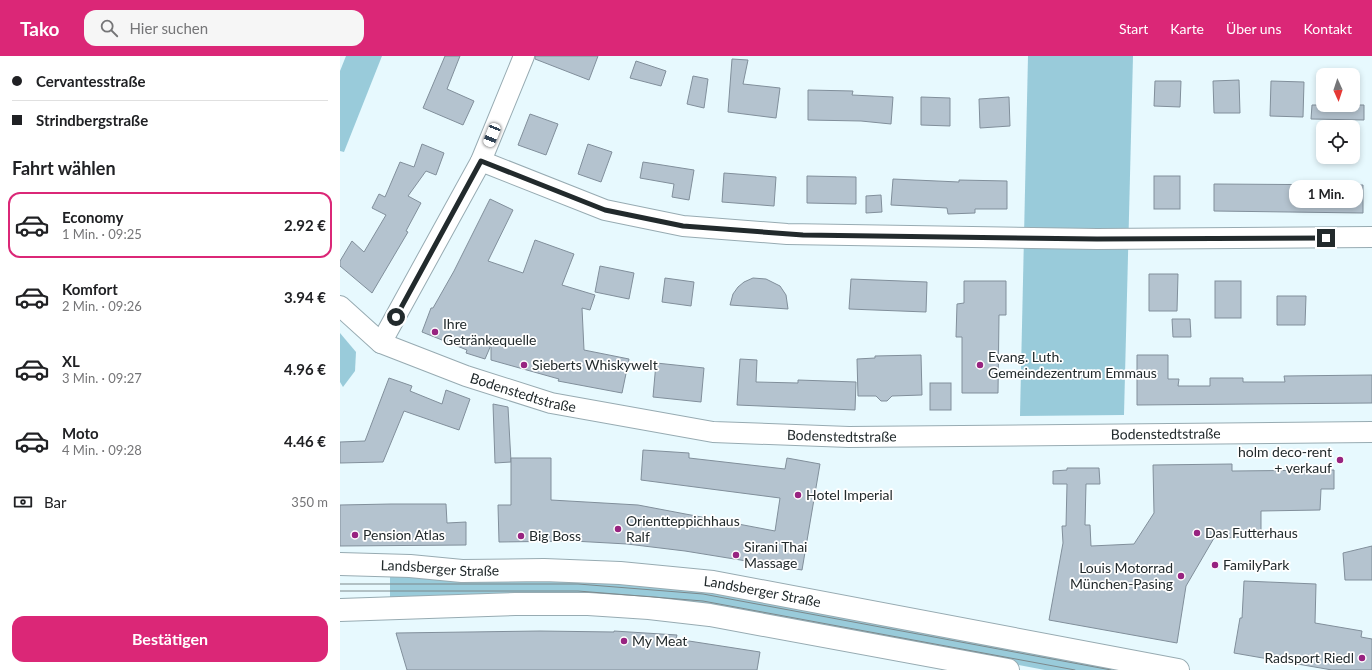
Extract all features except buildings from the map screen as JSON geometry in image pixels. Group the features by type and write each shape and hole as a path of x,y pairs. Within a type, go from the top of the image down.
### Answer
{"street":[{"path":"381,343 481,161 524,56"},
{"path":"481,161 605,210 683,226 803,235 1090,239 1372,237"},
{"name":"Bodenstedtstraße","path":"340,306 381,343 466,376 551,403 713,432 849,438 1372,432"},
{"name":"Landsberger Straße","path":"340,564 410,566 462,571 544,570 620,572 713,582 1178,670"},
{"path":"340,610 516,604 588,604 649,608 710,615 1008,670"}],"shaded area":[{"path":"346,56 382,56 344,152 340,151 340,71"},
{"path":"1028,56 1133,56 1124,415 1020,416"},
{"path":"340,333 356,352 355,371 343,387 340,382"},
{"path":"390,572 579,579 704,589 1141,670 1045,670 701,606 390,601"}],"tram line":[{"path":"340,584 578,584 703,594 1111,670"},
{"path":"340,591 578,591 703,601 1075,670"}],"place":[{"name":"Ihre Getränkequelle","path":"435,332"},
{"name":"Sieberts Whiskywelt","path":"524,365"},
{"name":"Evang. Luth. Gemeindezentrum Emmaus","path":"980,365"},
{"name":"holm deco-rent + verkauf","path":"1340,460"},
{"name":"Hotel Imperial","path":"798,495"},
{"name":"Orientteppichhaus Ralf","path":"618,529"},
{"name":"Das Futterhaus","path":"1197,533"},
{"name":"Pension Atlas","path":"355,535"},
{"name":"Big Boss","path":"521,536"},
{"name":"Sirani Thai Massage","path":"736,555"},
{"name":"FamilyPark","path":"1215,565"},
{"name":"Louis Motorrad München-Pasing","path":"1181,576"},
{"name":"My Meat","path":"624,641"},
{"name":"Radsport Riedl","path":"1362,658"}],"route":[{"path":"396,317 481,161 605,210 683,226 803,235 1097,239 1326,238"}]}
